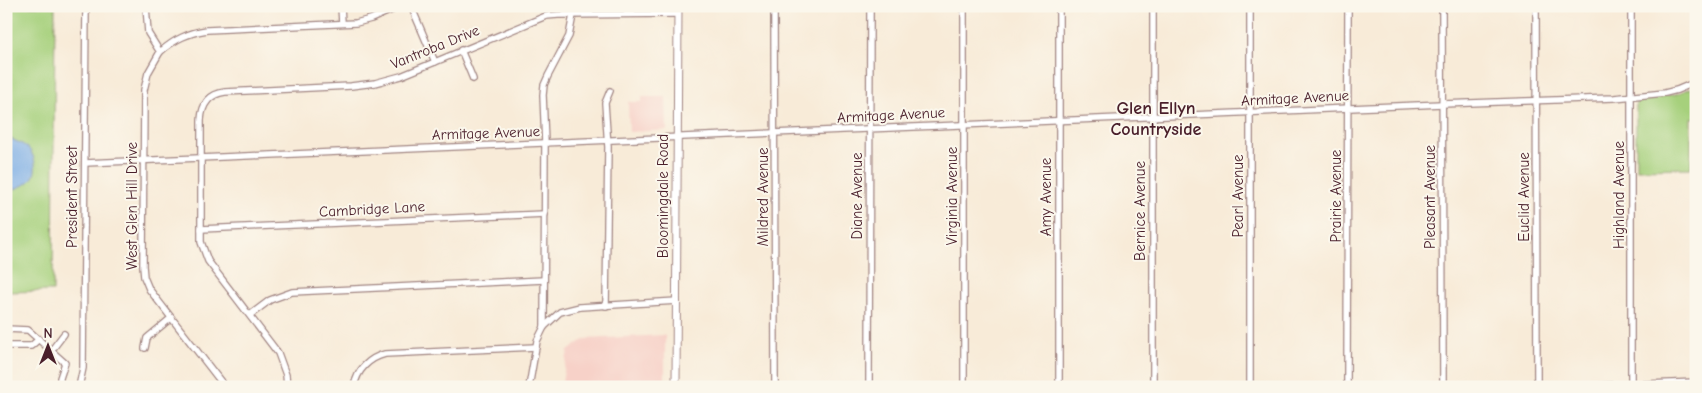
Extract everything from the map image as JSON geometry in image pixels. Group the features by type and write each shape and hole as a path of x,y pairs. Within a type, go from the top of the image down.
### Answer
{"main road":[{"name":"Bloomingdale Road","path":"676,387 678,10"}],"street":[{"name":"President Street","path":"79,387 83,368 86,6"},
{"path":"146,6 148,33 160,52 178,38 207,30 342,24 371,19 401,6"},
{"path":"341,6 342,24"},
{"path":"410,6 435,62"},
{"name":"Mildred Avenue","path":"774,6 775,387"},
{"name":"Diane Avenue","path":"870,6 870,387"},
{"name":"Virginia Avenue","path":"964,6 964,387"},
{"name":"Amy Avenue","path":"1058,387 1059,6"},
{"name":"Bernice Avenue","path":"1152,387 1153,6"},
{"name":"Pearl Avenue","path":"1250,6 1250,387"},
{"name":"Prairie Avenue","path":"1347,387 1348,6"},
{"name":"Pleasant Avenue","path":"1442,6 1443,387"},
{"name":"Euclid Avenue","path":"1536,6 1537,387"},
{"name":"Highland Avenue","path":"1631,6 1631,385"},
{"name":"Vantroba Drive","path":"201,157 202,109 212,96 218,94 367,84 391,79 541,17 678,10"},
{"path":"529,387 536,347 544,327 544,88 548,76 569,36 572,15"},
{"path":"461,50 473,79"},
{"name":"West Glen Hill Drive","path":"160,52 151,66 145,82 144,272 149,289 225,387"},
{"name":"Armitage Avenue","path":"85,163 1631,96 1672,91 1696,82"},
{"path":"606,306 606,103 610,91"},
{"path":"201,157 202,248 208,261 282,360 287,387"},
{"name":"Cambridge Lane","path":"201,229 545,214"},
{"path":"250,316 270,300 282,294 292,292 544,280"},
{"path":"544,327 560,312 580,307 676,301"},
{"path":"145,348 146,338 171,318"},
{"path":"6,329 28,330 65,363 60,378 60,387"},
{"path":"52,350 64,334"},
{"path":"6,346 31,346 39,339"},
{"path":"354,387 356,377 365,364 385,354 536,347"},
{"path":"1575,387 1696,382"}],"shaded area":[{"path":"642,6 672,6 672,15 642,14"},
{"path":"642,97 666,97 667,130 629,132 628,102 642,102"},
{"path":"665,335 665,387 561,387 568,351 585,339"}],"green space":[{"path":"6,6 55,6 53,291 6,292"},
{"path":"1696,86 1696,118 1691,118 1691,168 1636,169 1636,100 1676,94"},
{"path":"1692,346 1696,346 1696,377 1692,377"}],"water":[{"path":"6,137 28,148 34,159 35,169 33,178 30,181 6,195"},
{"path":"6,211 10,218 11,226 6,241"}],"district":[{"name":"Glen Ellyn Countryside","path":"1156,118"}]}
